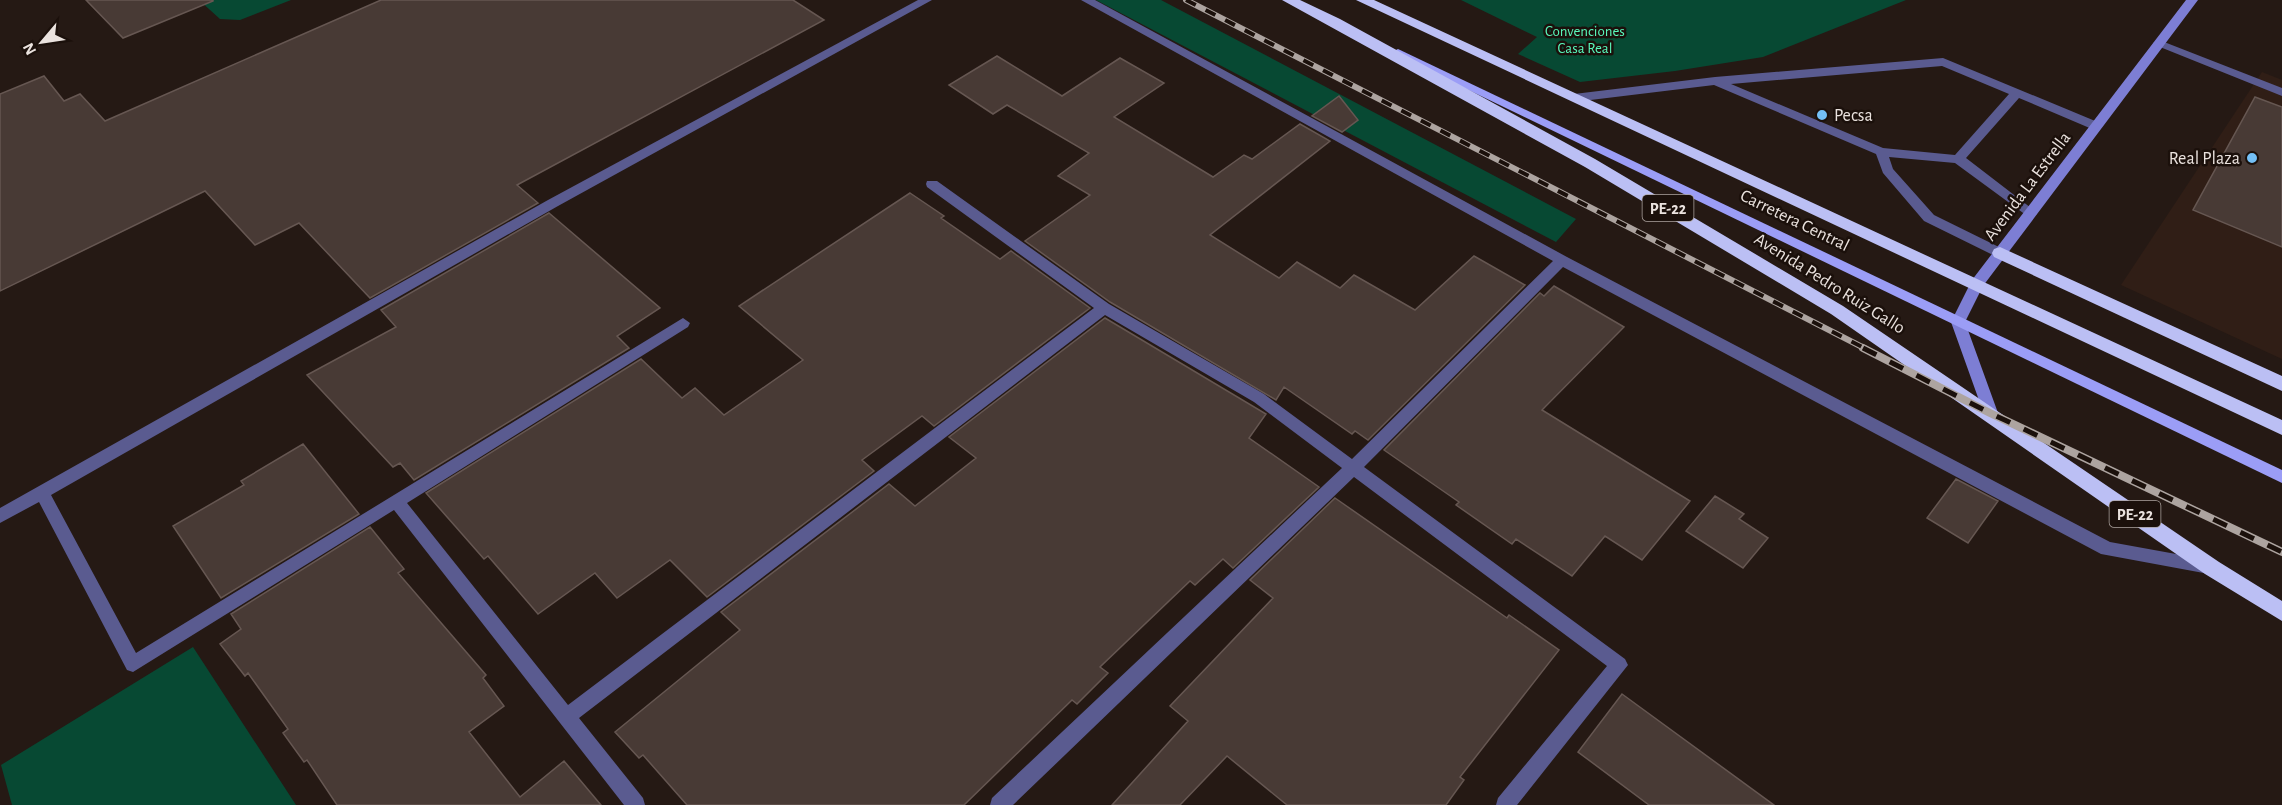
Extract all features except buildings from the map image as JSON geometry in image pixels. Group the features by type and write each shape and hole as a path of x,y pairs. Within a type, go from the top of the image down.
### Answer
{"highway":[{"name":"Carretera Central","path":"1289,0 1335,22"},
{"name":"Carretera Central","path":"1363,0 2282,428"},
{"name":"Avenida Pedro Ruiz Gallo","path":"1335,22 1697,225 1837,310 1990,413 2212,568 2282,612"},
{"path":"2000,254 2282,384"}],"main road":[{"name":"Carretera Central","path":"1335,22 2282,477"}],"street":[{"path":"0,516 553,203 926,0"},
{"path":"1087,0 1562,260 2107,549 2212,568"},
{"name":"Avenida La Estrella","path":"1958,322 1977,284 2192,0"},
{"path":"2159,43 2282,92"},
{"path":"1574,98 1715,81 1943,62 2097,126"},
{"path":"1715,81 1881,152 1958,159 2030,214"},
{"path":"1958,159 2017,93"},
{"path":"1881,152 1887,170 1929,218 2000,254"},
{"path":"932,184 1104,308 1260,398 1619,665 1505,805"},
{"path":"999,805 1354,467 1562,260"},
{"path":"566,717 1104,308"},
{"path":"1958,322 1990,413"},
{"path":"42,493 134,664 683,323"},
{"path":"396,501 636,805"}],"shaded area":[{"path":"2262,72 2282,80 2282,359 2121,285"}],"green space":[{"path":"199,0 291,0 240,20 220,19"},
{"path":"1096,0 1161,0 1576,219 1556,242"},
{"name":"Convenciones Casa Real","path":"1461,0 1906,0 1763,57 1675,71 1580,82 1518,54 1537,37"},
{"path":"193,647 296,805 12,805 1,765"}],"railway":[{"path":"1186,0 1866,349"},
{"path":"1863,348 1990,413 2282,552"}],"place":[{"name":"Pecsa","path":"1822,115"},
{"name":"Real Plaza","path":"2252,158"}]}
